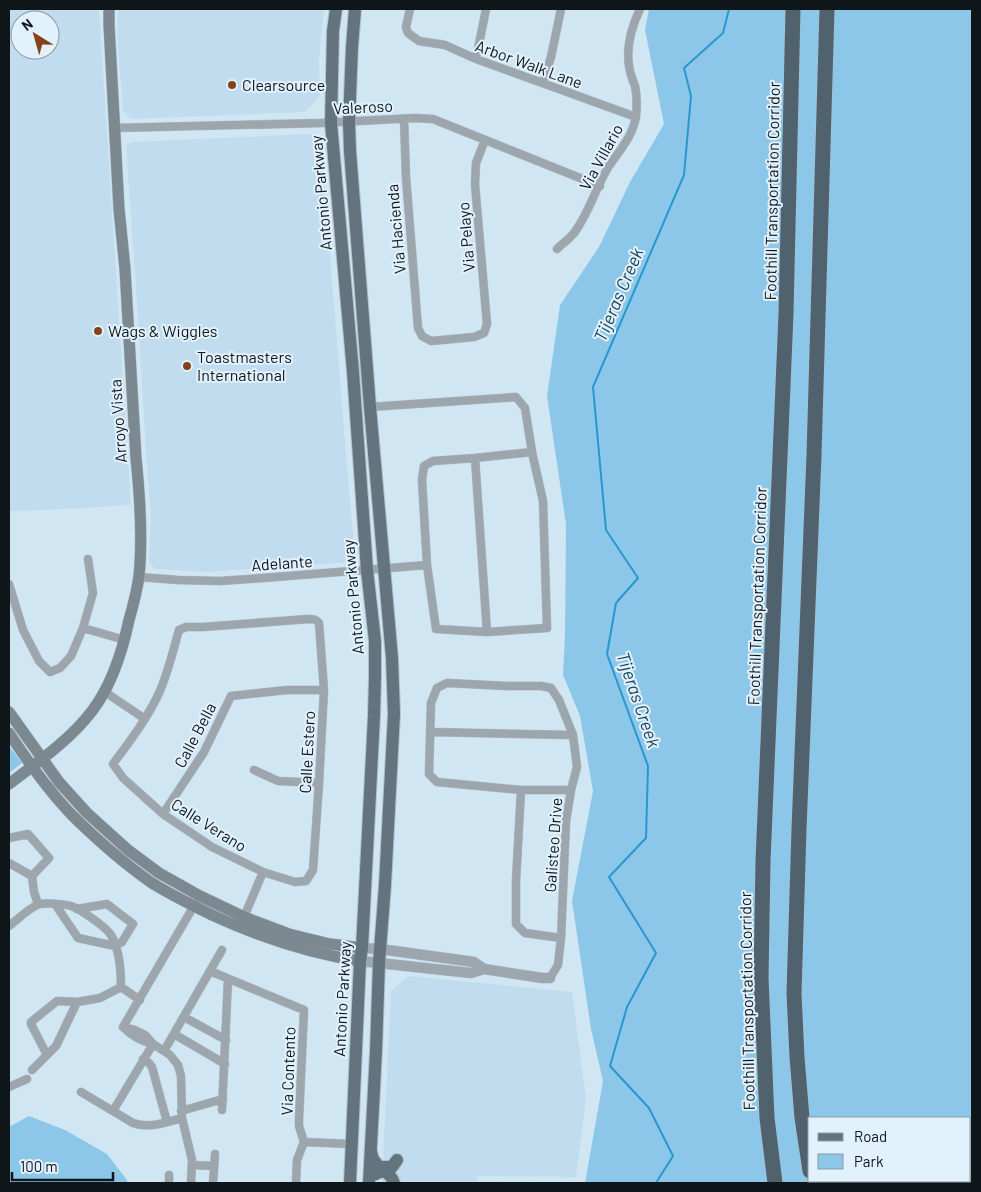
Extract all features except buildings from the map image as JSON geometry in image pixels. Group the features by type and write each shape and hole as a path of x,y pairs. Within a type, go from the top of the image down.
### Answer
{"highway":[{"name":"Foothill Transportation Corridor","path":"775,1183 767,1118 761,978 764,851 786,314 793,9"},
{"path":"808,1158 797,1066 794,993 814,455 827,9"}],"main road":[{"name":"Arroyo Vista","path":"9,784 69,736 91,712 105,692 125,640 139,577 141,536 140,489 136,458 125,269 119,209 109,9"},
{"name":"Antonio Parkway","path":"336,9 333,31 331,123 353,372 367,570 375,641 370,793 350,1183"},
{"name":"Antonio Parkway","path":"355,9 349,122 350,151 392,658 394,714 379,962 369,1182"},
{"path":"9,712 58,782 87,813 128,850 197,901 242,929 286,945 328,955 361,955"},
{"path":"9,734 49,790 78,822 152,883 289,934 330,944 361,955"},
{"path":"371,1151 373,1159 379,1167 392,1167 397,1160"},
{"path":"369,1182 377,1172 386,1172 390,1174 394,1183"}],"street":[{"name":"Arbor Walk Lane","path":"410,9 406,28 408,33 419,41 445,45 476,59 636,117"},
{"path":"476,59 486,9"},
{"path":"542,83 551,57 561,9"},
{"name":"Via Villario","path":"557,249 574,234 609,166 623,148 631,133 636,117 637,101 630,70 630,37 640,9"},
{"name":"Via Hacienda","path":"404,119 406,176 418,328 422,336 431,341 474,337 484,333"},
{"name":"Valeroso","path":"115,128 433,119 600,186"},
{"name":"Via Pelayo","path":"484,333 487,324 475,184 476,163 485,140"},
{"path":"370,407 516,397 525,408 542,501 547,628 487,632 436,629 427,565 422,480 424,466 433,461 532,452"},
{"path":"475,458 487,632"},
{"path":"9,584 23,630 39,661 50,672 60,668 70,656 83,628 93,593 88,559"},
{"name":"Adelante","path":"139,577 178,580 220,580 427,565"},
{"name":"Calle Estero","path":"145,718 162,685 171,662 179,630 186,627 317,620 319,623 324,690 313,870 306,880"},
{"path":"83,628 125,640"},
{"name":"Galisteo Drive","path":"431,732 431,703 437,688 446,683 541,686 550,688 559,700 572,735 577,767 566,821 558,965 550,978"},
{"name":"Calle Bella","path":"163,814 204,752 231,696 287,690 324,690"},
{"path":"105,692 145,718"},
{"name":"Calle Verano","path":"145,718 113,764 123,778 163,814 212,847 263,872 295,882 306,880"},
{"path":"571,790 521,790 437,782 429,774 431,732 572,735"},
{"path":"254,770 278,781 319,783"},
{"path":"521,790 516,881 516,924 524,933 561,938"},
{"path":"9,838 28,834 49,858 32,876"},
{"path":"9,863 32,876"},
{"path":"244,918 263,872"},
{"path":"32,876 38,904"},
{"path":"191,1183 191,1154 182,1114 180,1070 175,1060 164,1051 153,1044 131,1036 123,1027 197,901"},
{"path":"9,926 38,904 71,906 77,909 105,928 111,935 121,965 121,987"},
{"path":"55,904 78,938 115,946 122,942 133,924 107,904 77,909"},
{"path":"361,955 380,949 474,962 484,969 550,978"},
{"path":"164,1051 222,950"},
{"path":"361,955 379,962 472,973 484,969"},
{"path":"210,971 228,979 222,1110"},
{"name":"Via Contento","path":"228,979 304,1010 299,1118 304,1142 298,1160 296,1183"},
{"path":"121,987 140,1000"},
{"path":"47,1055 31,1022 57,1001 77,1002 100,998 121,987"},
{"path":"32,1070 56,1046 77,1002"},
{"path":"184,1017 226,1040"},
{"path":"174,1034 225,1064"},
{"path":"113,1111 153,1044"},
{"path":"144,1059 151,1064 167,1122"},
{"path":"9,1087 27,1079"},
{"path":"80,1092 133,1123 140,1125 167,1122 182,1114 223,1099"},
{"path":"304,1142 351,1144"},
{"path":"213,1183 215,1154"},
{"path":"192,1165 214,1166"}],"shaded area":[{"path":"9,9 99,9 131,505 9,511"},
{"path":"118,9 324,9 319,58 320,96 305,112 131,119 123,111 117,32"},
{"path":"312,134 321,141 355,555 350,562 207,572 155,569 149,562 151,515 126,146 131,142"},
{"path":"409,976 572,992 586,1099 576,1177 478,1176 477,1183 382,1183 391,991"}],"green space":[{"path":"649,9 972,9 972,1183 585,1183 603,1081 591,1029 572,901 593,791 580,716 563,675 566,524 547,396 560,305 599,247 630,182 664,124 645,30"},
{"path":"9,746 22,763 9,773"},
{"path":"29,1116 65,1130 107,1154 127,1180 127,1183 9,1183 9,1127"}],"waterway":[{"name":"Tijeras Creek","path":"656,1183 673,1156 649,1108 610,1066 627,1007 656,953 609,877 646,838 648,766 607,654 616,603 638,578 606,530 593,387 684,175 691,96 684,68 723,33 729,9"}],"place":[{"name":"Clearsource","path":"232,85"},
{"name":"Wags & Wiggles","path":"98,331"},
{"name":"Toastmasters International","path":"187,366"}]}
